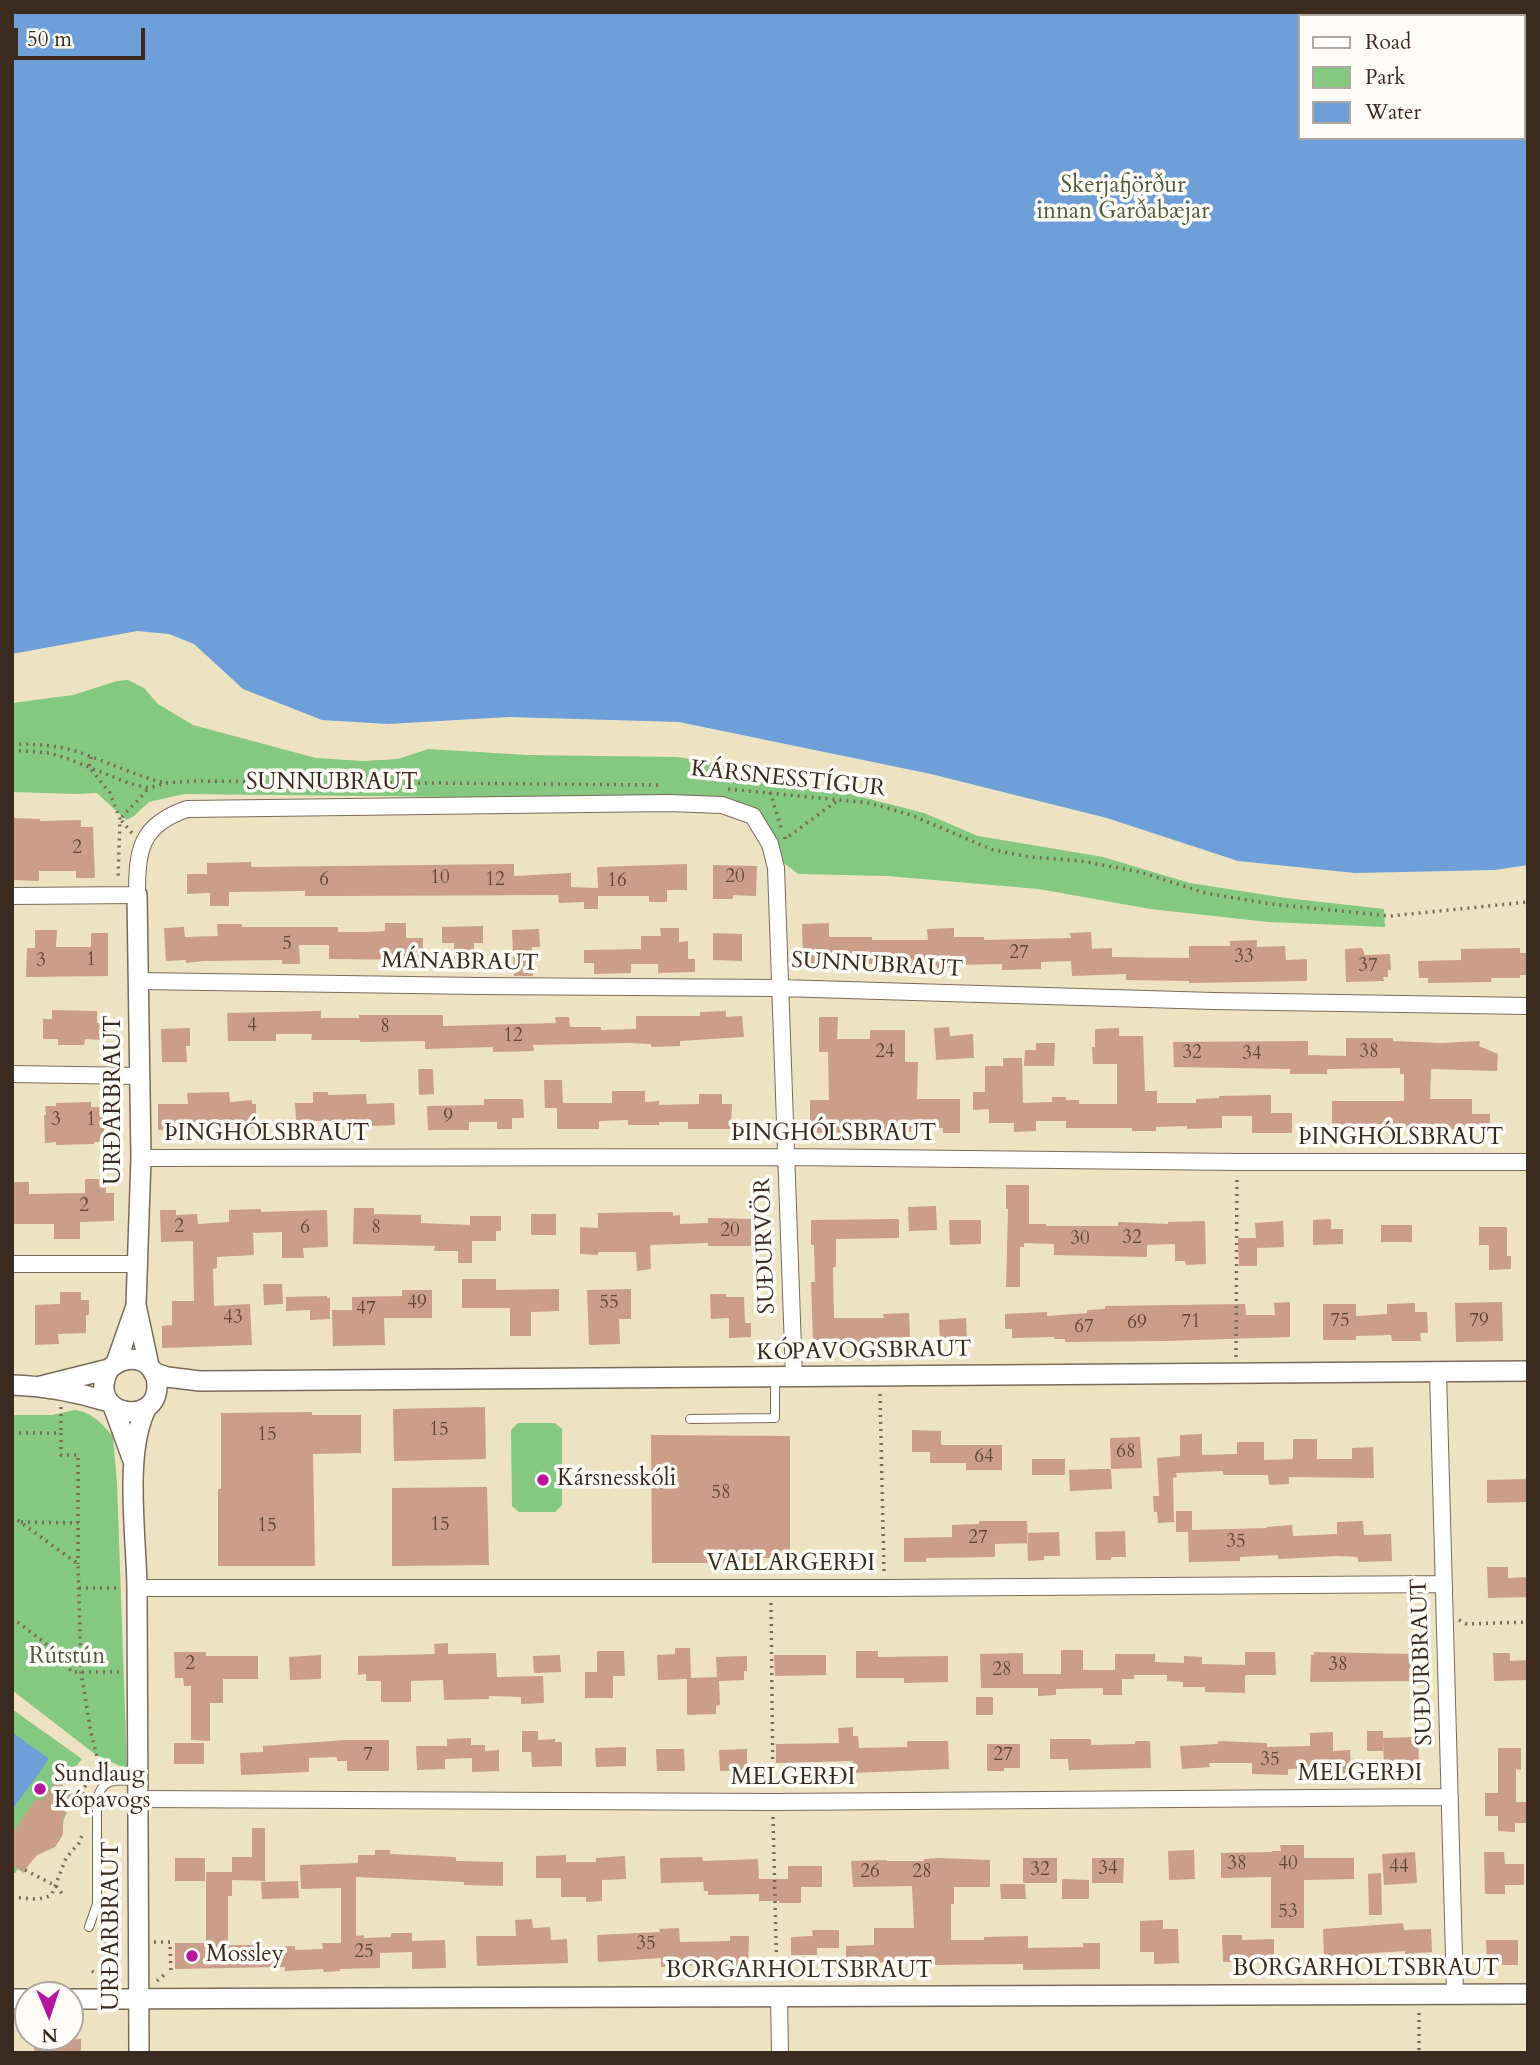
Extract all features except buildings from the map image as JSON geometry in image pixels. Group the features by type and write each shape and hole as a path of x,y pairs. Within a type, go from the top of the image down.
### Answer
{"street":[{"name":"SUNNUBRAUT","path":"142,845 155,827 171,814 195,808 669,803 722,806 753,816 770,844 776,868 780,988 1227,1001 1528,1006"},
{"path":"12,896 137,895 137,862 142,845"},
{"name":"URÐARBRAUT","path":"137,895 141,1158 136,1305 151,1369"},
{"name":"MÁNABRAUT","path":"138,981 780,988"},
{"name":"SUÐURVÖR","path":"780,988 786,1157 784,1377"},
{"path":"12,1074 140,1076"},
{"name":"ÞINGHÓLSBRAUT","path":"141,1158 786,1157 1528,1162"},
{"path":"12,1264 138,1264"},
{"name":"URÐARBRAUT","path":"113,1366 136,1305"},
{"path":"12,1385 41,1386 78,1393 130,1413 139,1411 151,1402 157,1379 151,1369 133,1359 41,1386"},
{"path":"111,1404 103,1386 113,1366"},
{"name":"KÓPAVOGSBRAUT","path":"151,1369 167,1377 200,1381 1528,1371"},
{"name":"SUÐURBRAUT","path":"1438,1372 1455,1993"},
{"name":"KÓPAVOGSBRAUT","path":"151,1402 167,1390 200,1381"},
{"name":"URÐARBRAUT","path":"139,2053 137,1588 133,1462 138,1429 151,1402"},
{"name":"URÐARBRAUT","path":"111,1404 133,1462"},
{"name":"VALLARGERÐI","path":"137,1588 885,1588 1444,1584"},
{"name":"MELGERÐI","path":"137,1790 773,1802 1450,1797"},
{"path":"778,1992 780,2053"},
{"name":"BORGARHOLTSBRAUT","path":"84,1999 778,1992 1528,1994"}],"lane":[{"path":"690,1419 775,1419 784,1377"},
{"path":"89,1927 97,1904 99,1790 105,1784 115,1781 137,1790"}],"path":[{"name":"KÁRSNESSTÍGUR","path":"12,744 52,746 167,783"},
{"path":"12,750 49,753 128,783 149,788 120,819 117,881 112,895"},
{"path":"89,767 91,757"},
{"path":"89,767 110,793 120,819 142,845"},
{"name":"KÁRSNESSTÍGUR","path":"149,788 167,783 205,782 661,785"},
{"name":"KÁRSNESSTÍGUR","path":"727,789 870,803 911,815 993,850 1030,857 1081,861 1140,872 1205,893 1271,904 1390,916 1528,902"},
{"path":"770,792 785,839 838,800"},
{"path":"1236,1363 1238,1162"},
{"path":"880,1376 885,1588"},
{"path":"61,1403 61,1455 78,1455 81,1672 91,1733 102,1774 89,1781 84,1788 83,1817"},
{"path":"12,1433 61,1433"},
{"path":"12,1516 78,1564"},
{"path":"20,1522 78,1523"},
{"path":"770,1587 778,1992"},
{"path":"79,1588 137,1588"},
{"path":"1445,1612 1467,1624 1528,1622"},
{"path":"12,1618 44,1642 72,1672 137,1672"},
{"path":"12,1897 49,1898 66,1858 79,1843 84,1828"},
{"path":"26,1870 56,1886 64,1896"},
{"path":"105,1973 106,1927 102,1921 124,1918"},
{"path":"153,1942 170,1942 168,1973 155,1983"},
{"path":"92,1971 119,1973"},
{"path":"105,1973 115,1980"},
{"path":"1419,2011 1419,2053"}],"green space":[{"path":"128,680 144,688 158,704 193,725 316,758 363,761 398,759 428,749 528,755 677,757 792,779 924,813 978,836 1103,857 1190,883 1286,898 1384,909 1385,927 1269,922 1150,909 1039,889 887,876 798,874 779,859 755,812 640,799 184,794 149,802 126,820 97,793 12,792 12,703 73,695"},
{"name":"Rútstún","path":"75,1410 92,1416 113,1436 127,1769 96,1755 12,1690 12,1415 52,1415"},
{"path":"518,1423 555,1423 562,1429 562,1505 555,1512 519,1512 512,1506 511,1430"},
{"name":"Sundlaug Kópavogs","path":"12,1709 82,1759 62,1785 72,1793 61,1809 67,1813 60,1840 52,1848 35,1855 24,1873 18,1869 15,1873 12,1872"}],"water":[{"path":"12,12 1528,12 1528,865 1495,870 1355,873 1238,861 1107,818 931,774 679,722 509,717 388,724 322,720 243,689 194,644 169,634 137,631 12,654"},
{"path":"12,1732 49,1759 12,1810"}],"place":[{"name":"Kársnesskóli","path":"543,1480"},
{"name":"Sundlaug Kópavogs","path":"40,1789"},
{"name":"Mossley","path":"192,1956"}],"park label":[{"name":"Skerjafjörður innan Garðabæjar","path":"1123,200"}]}
